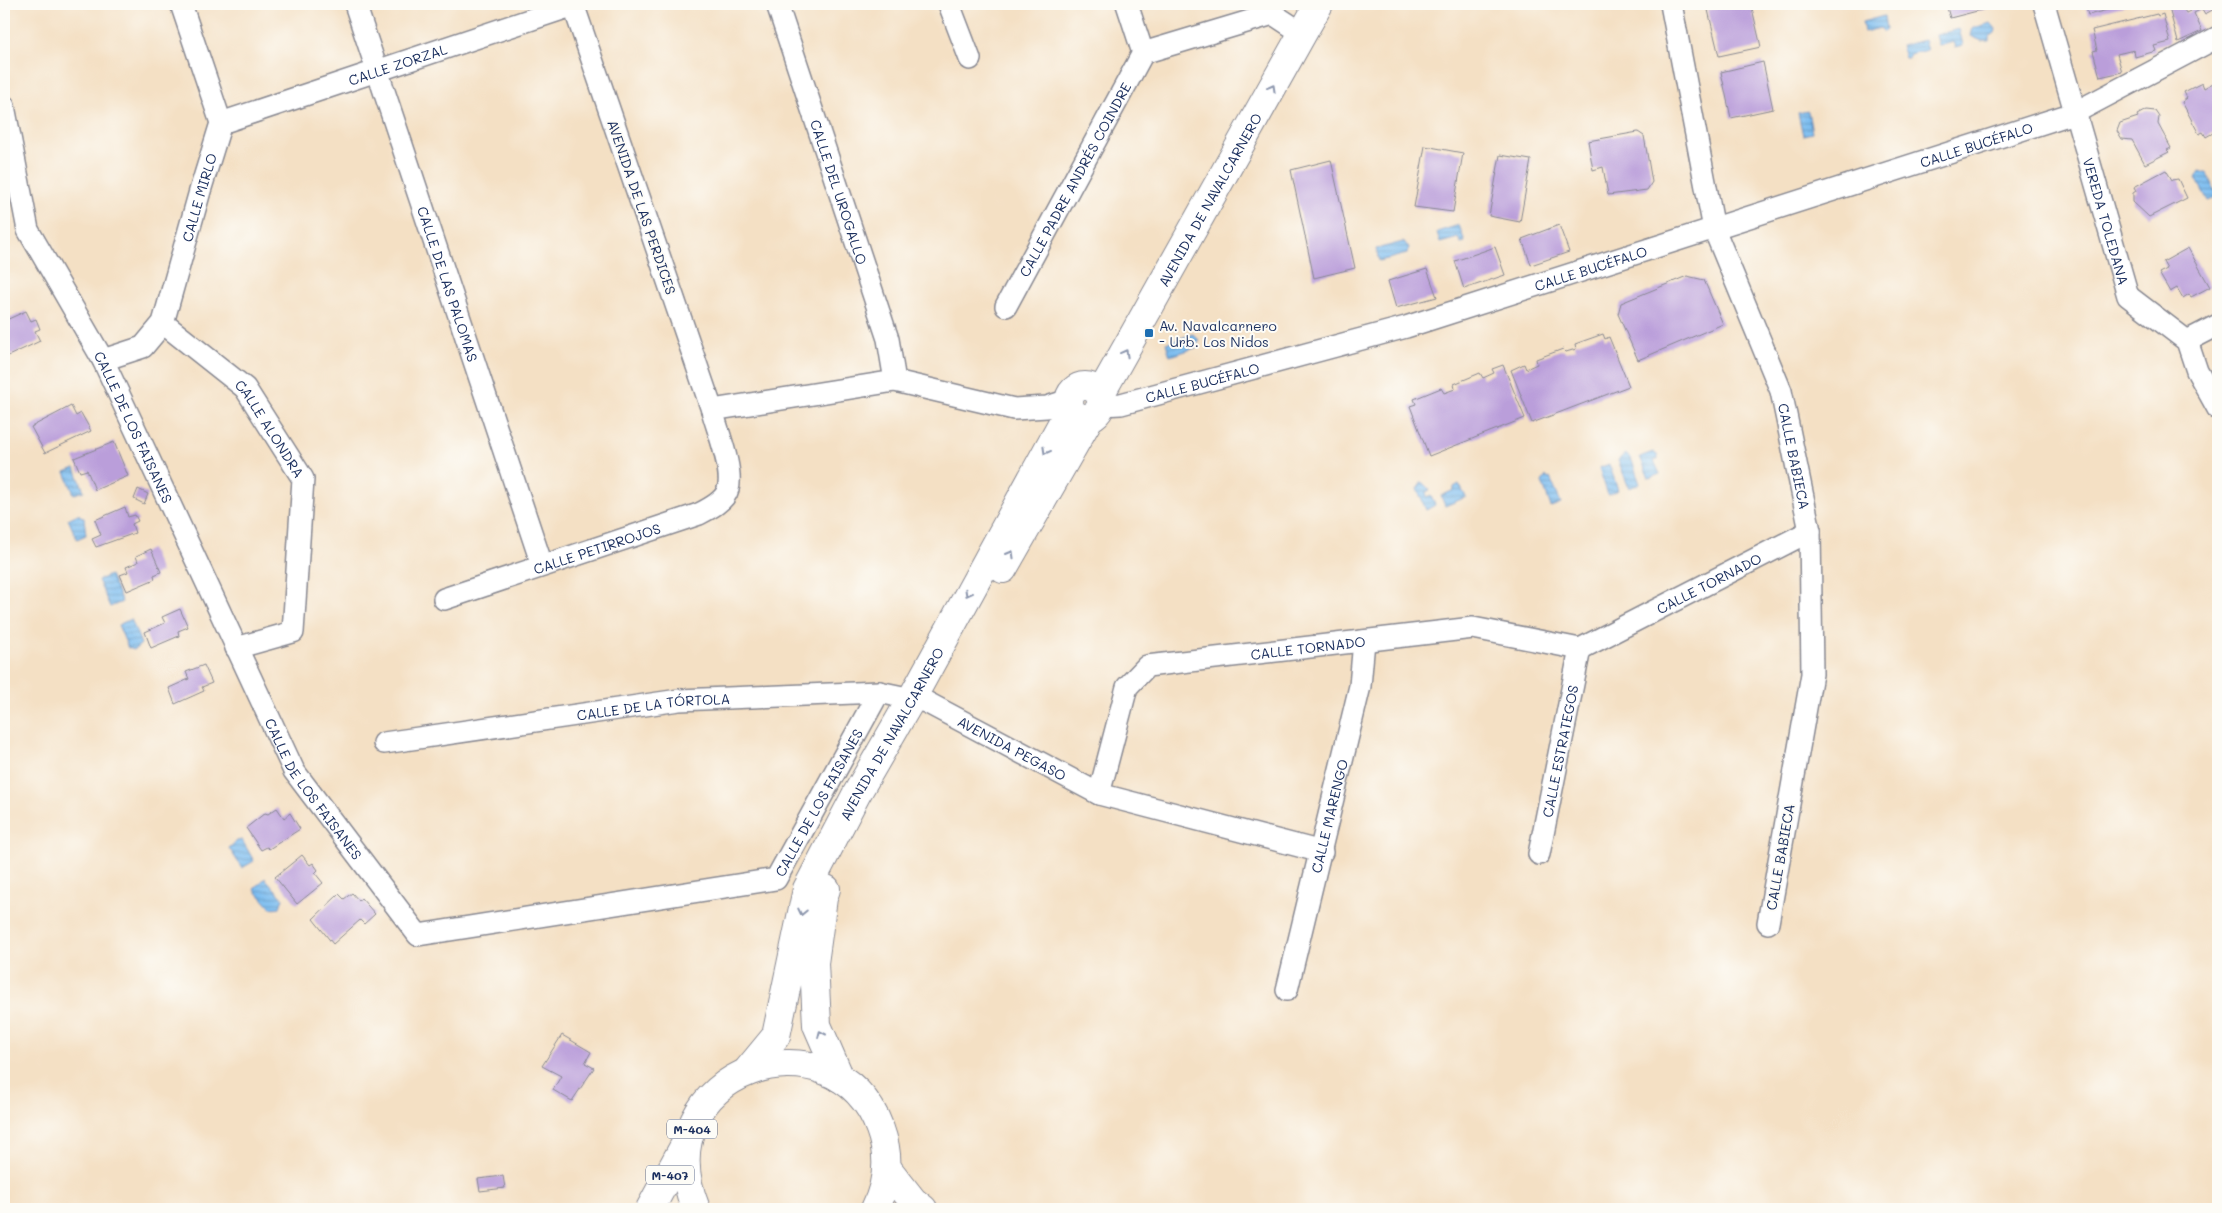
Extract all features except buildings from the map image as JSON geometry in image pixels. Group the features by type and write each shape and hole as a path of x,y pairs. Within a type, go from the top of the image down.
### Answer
{"main road":[{"name":"AVENIDA DE NAVALCARNERO","path":"840,1078 817,1025 814,963 823,898 833,870 919,700 1086,402 1295,20 1319,4"},
{"name":"AVENIDA DE NAVALCARNERO","path":"748,1070 776,1036 807,889 856,795 919,700"},
{"name":"M-404","path":"696,1209 688,1190 685,1165 688,1139 696,1117 710,1098 727,1082 748,1070 779,1063 811,1066 840,1078 860,1095 876,1117 885,1142 887,1168 882,1195 875,1209"},
{"name":"M-407","path":"650,1209 688,1139"},
{"path":"887,1168 913,1201 923,1209"}],"street":[{"path":"181,4 221,123"},
{"name":"CALLE DE LAS PALOMAS","path":"355,4 542,565"},
{"name":"CALLE ZORZAL","path":"221,123 574,4"},
{"name":"AVENIDA DE LAS PERDICES","path":"574,4 712,410 729,475"},
{"name":"CALLE DEL UROGALLO","path":"777,4 883,322 895,381"},
{"path":"949,4 970,59"},
{"path":"1128,4 1143,53 1273,14 1295,20"},
{"name":"CALLE BABIECA","path":"1672,4 1714,228 1781,391 1810,531 1812,674 1768,923"},
{"name":"VEREDA TOLEDANA","path":"2044,4 2128,296 2187,341"},
{"name":"CALLE BUCÉFALO","path":"1086,402 1121,404 1406,327 2074,113 2218,37"},
{"name":"CALLE PADRE ANDRÉS COINDRE","path":"1006,306 1143,53"},
{"name":"CALLE DE LOS FAISANES","path":"4,106 28,230 103,360 294,771 418,935 776,879 879,692"},
{"name":"CALLE MIRLO","path":"103,360 143,347 163,323 221,123"},
{"name":"CALLE ALONDRA","path":"163,323 245,388 303,479 293,632 236,648"},
{"path":"2218,325 2187,341 2197,371 2218,409"},
{"path":"712,410 895,381 1014,408 1047,407 1086,402"},
{"name":"CALLE PETIRROJOS","path":"444,599 699,514 714,506 728,490 729,475"},
{"name":"CALLE TORNADO","path":"1099,794 1127,687 1147,666 1473,628 1580,648 1810,531"},
{"name":"CALLE MARENGO","path":"1288,990 1360,686 1364,641"},
{"name":"CALLE ESTRATEGOS","path":"1539,854 1580,648"},
{"name":"CALLE DE LA TÓRTOLA","path":"384,743 679,700 879,692 919,700"},
{"name":"AVENIDA PEGASO","path":"919,700 1099,794"},
{"path":"1099,794 1322,852"}],"water":[{"path":"1884,16 1886,30 1884,32 1880,28 1864,32 1862,22"},
{"path":"1991,23 1996,29 1995,33 1989,37 1989,41 1982,41 1971,36 1973,28"},
{"path":"1959,29 1963,45 1955,47 1953,42 1939,46 1936,35"},
{"path":"1924,40 1927,50 1910,54 1909,58 1905,58 1901,46"},
{"path":"1808,111 1812,133 1803,135 1798,113"},
{"path":"2200,171 2207,173 2218,197 2208,201 2196,178"},
{"path":"1459,225 1465,242 1461,243 1458,238 1440,243 1437,232"},
{"path":"1403,242 1409,247 1407,254 1379,261 1376,249"},
{"path":"1193,334 1200,341 1197,344 1198,347 1170,356 1166,343"},
{"path":"1653,452 1657,455 1658,459 1654,461 1660,474 1649,478 1640,457"},
{"path":"1625,454 1631,458 1640,484 1629,488 1618,460"},
{"path":"1609,464 1618,490 1608,495 1599,468"},
{"path":"75,468 84,491 74,494 65,472"},
{"path":"1546,476 1548,479 1550,478 1561,503 1551,507 1542,482"},
{"path":"1422,482 1430,490 1426,492 1427,497 1431,495 1435,505 1426,510 1417,489"},
{"path":"1459,484 1466,497 1445,506 1441,496 1454,490 1454,487"},
{"path":"78,514 84,518 86,535 77,539 68,519"},
{"path":"110,575 122,602 110,607 98,580"},
{"path":"131,619 141,644 134,650 128,648 118,625"},
{"path":"242,840 254,861 242,868 229,848 237,841"},
{"path":"265,878 283,898 280,907 271,908 254,889"}],"place":[{"name":"Av. Navalcarnero - Urb. Los Nidos","path":"1149,333"}]}
